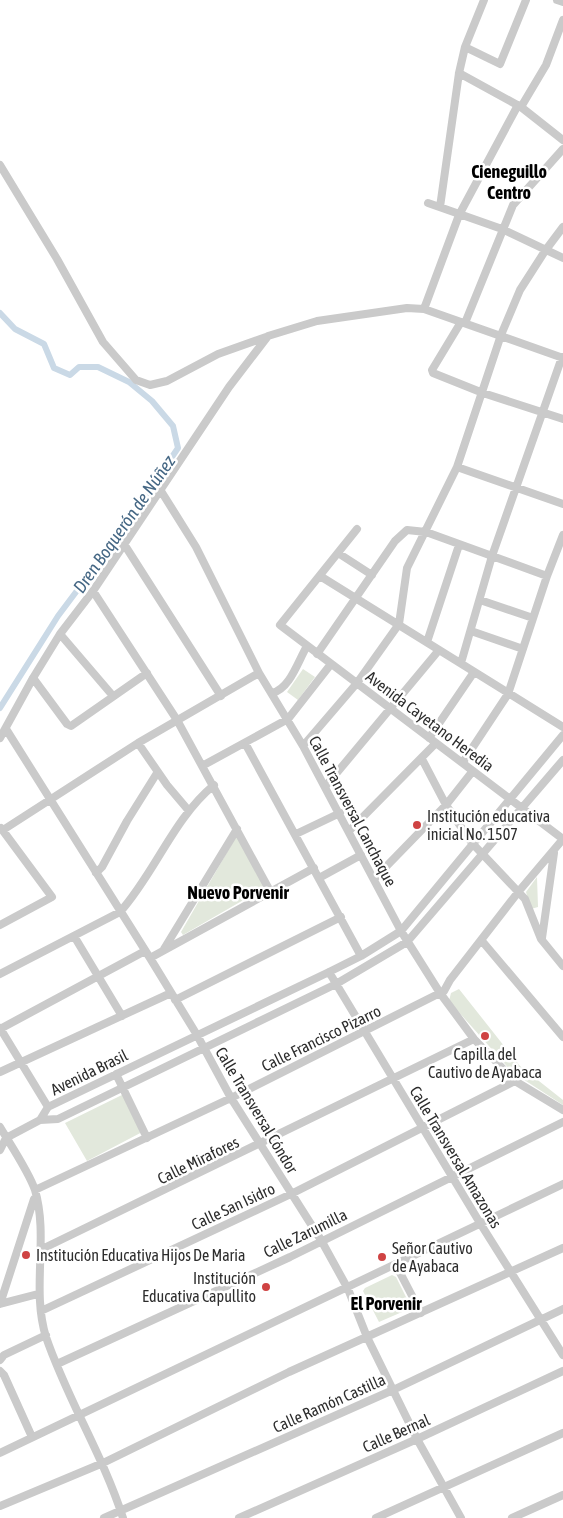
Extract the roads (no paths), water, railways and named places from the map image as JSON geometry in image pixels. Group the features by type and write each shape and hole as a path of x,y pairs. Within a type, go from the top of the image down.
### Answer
{"street":[{"path":"440,207 459,73 465,46 484,0"},
{"path":"465,46 500,64 526,0"},
{"path":"424,308 459,215 520,106 546,64 563,20"},
{"path":"459,73 520,106 563,140"},
{"path":"563,149 513,205 463,322 432,370 435,375 483,393 563,419"},
{"path":"0,165 57,259 103,342 117,361 136,380 150,385 167,381 218,354 317,321 407,308 424,308 563,357 492,556 461,663"},
{"path":"428,203 502,229 563,258"},
{"path":"303,746 357,683 399,624 407,568 457,467 501,335 520,290 563,227"},
{"path":"0,738 60,634 93,591 229,387 268,336"},
{"path":"457,467 563,504"},
{"name":"Calle Transversal Canchaque","path":"161,491 196,547 259,673 288,719 340,813 401,931 440,993 474,1039 515,1081 563,1110"},
{"path":"357,529 320,576 563,727"},
{"path":"317,654 372,574 403,533 411,529 426,532 459,546 547,576"},
{"path":"462,762 508,694 547,576 563,535"},
{"path":"124,544 221,696"},
{"path":"427,642 459,546"},
{"path":"338,553 372,574"},
{"name":"Avenida Cayetano Heredia","path":"320,576 280,625 391,707 462,762 472,772 563,839"},
{"path":"93,591 177,720 270,891"},
{"path":"480,600 533,618"},
{"path":"470,631 523,649"},
{"path":"60,634 113,696"},
{"path":"272,693 279,691 285,686 307,646"},
{"path":"325,787 439,650"},
{"path":"202,766 288,719 331,664"},
{"path":"429,738 474,672"},
{"path":"33,678 69,726 147,673"},
{"path":"0,925 52,897 1,828 53,800 138,742 259,673"},
{"name":"Calle Transversal Cóndor","path":"6,730 53,800 197,1035 231,1098 262,1144 320,1240 348,1289 367,1337 417,1439 461,1518"},
{"name":"Avenida Brasil","path":"40,1120 48,1107 329,972 361,956 401,931 563,735"},
{"path":"138,742 157,773 190,811"},
{"path":"245,743 361,956"},
{"path":"349,831 436,743"},
{"path":"422,758 446,805 472,843 525,899 542,939 563,966"},
{"name":"Avenida Brasil","path":"40,1120 58,1119 336,984 408,942 563,760"},
{"path":"374,878 446,805 472,772"},
{"path":"96,873 102,867 127,821 157,773"},
{"path":"0,974 120,912 134,896 190,811 214,785"},
{"path":"296,834 340,813"},
{"path":"164,949 237,829"},
{"name":"Calle Francisco Pizarro","path":"35,1193 366,1032 444,991 450,980 519,891 554,852 563,839"},
{"path":"542,939 547,885 554,852"},
{"path":"319,878 362,855"},
{"path":"150,958 314,868"},
{"path":"0,1072 122,1016 173,997 340,916"},
{"path":"74,936 122,1016"},
{"path":"482,941 563,1037"},
{"path":"48,1107 0,1028 145,951"},
{"name":"Calle Transversal Amazonas","path":"329,972 480,1223 563,1354"},
{"name":"Calle Mirafores","path":"40,1250 262,1144 474,1039"},
{"path":"116,1074 147,1138"},
{"name":"Calle San Isidro","path":"41,1311 291,1194 515,1081"},
{"path":"0,1150 6,1138 40,1120"},
{"name":"Calle Zarumilla","path":"57,1364 290,1257 320,1240 563,1122"},
{"path":"0,1127 35,1193 40,1250 38,1294 46,1335 80,1416 103,1463 122,1514"},
{"path":"0,1453 296,1314 563,1184"},
{"path":"0,1304 35,1193"},
{"path":"0,1506 103,1463 289,1372 563,1248"},
{"path":"396,1266 421,1313"},
{"path":"0,1304 38,1294"},
{"name":"Calle Ramón Castilla","path":"104,1518 122,1514 394,1390 563,1309"},
{"path":"0,1360 4,1354 46,1335"},
{"path":"0,1371 32,1437"},
{"name":"Calle Bernal","path":"239,1518 417,1439 563,1371"},
{"path":"376,1518 563,1433"},
{"path":"512,1518 563,1495"}],"waterway":[{"name":"Dren Boquerón de Núñez","path":"0,313 15,329 44,344 54,368 70,375 79,367 98,367 129,382 152,401 173,426 178,448 124,528 58,616 0,708"}],"place":[{"name":"Institución educativa inicial No. 1507","path":"417,825"},
{"name":"Capilla del Cautivo de Ayabaca","path":"485,1036"},
{"name":"Institución Educativa Hijos De Maria","path":"26,1255"},
{"name":"Señor Cautivo de Ayabaca","path":"382,1257"},
{"name":"Institución Educativa Capullito","path":"266,1287"}],"district":[{"name":"Cieneguillo Centro","path":"509,181"},
{"name":"Nuevo Porvenir","path":"238,892"},
{"name":"El Porvenir","path":"386,1303"}]}
